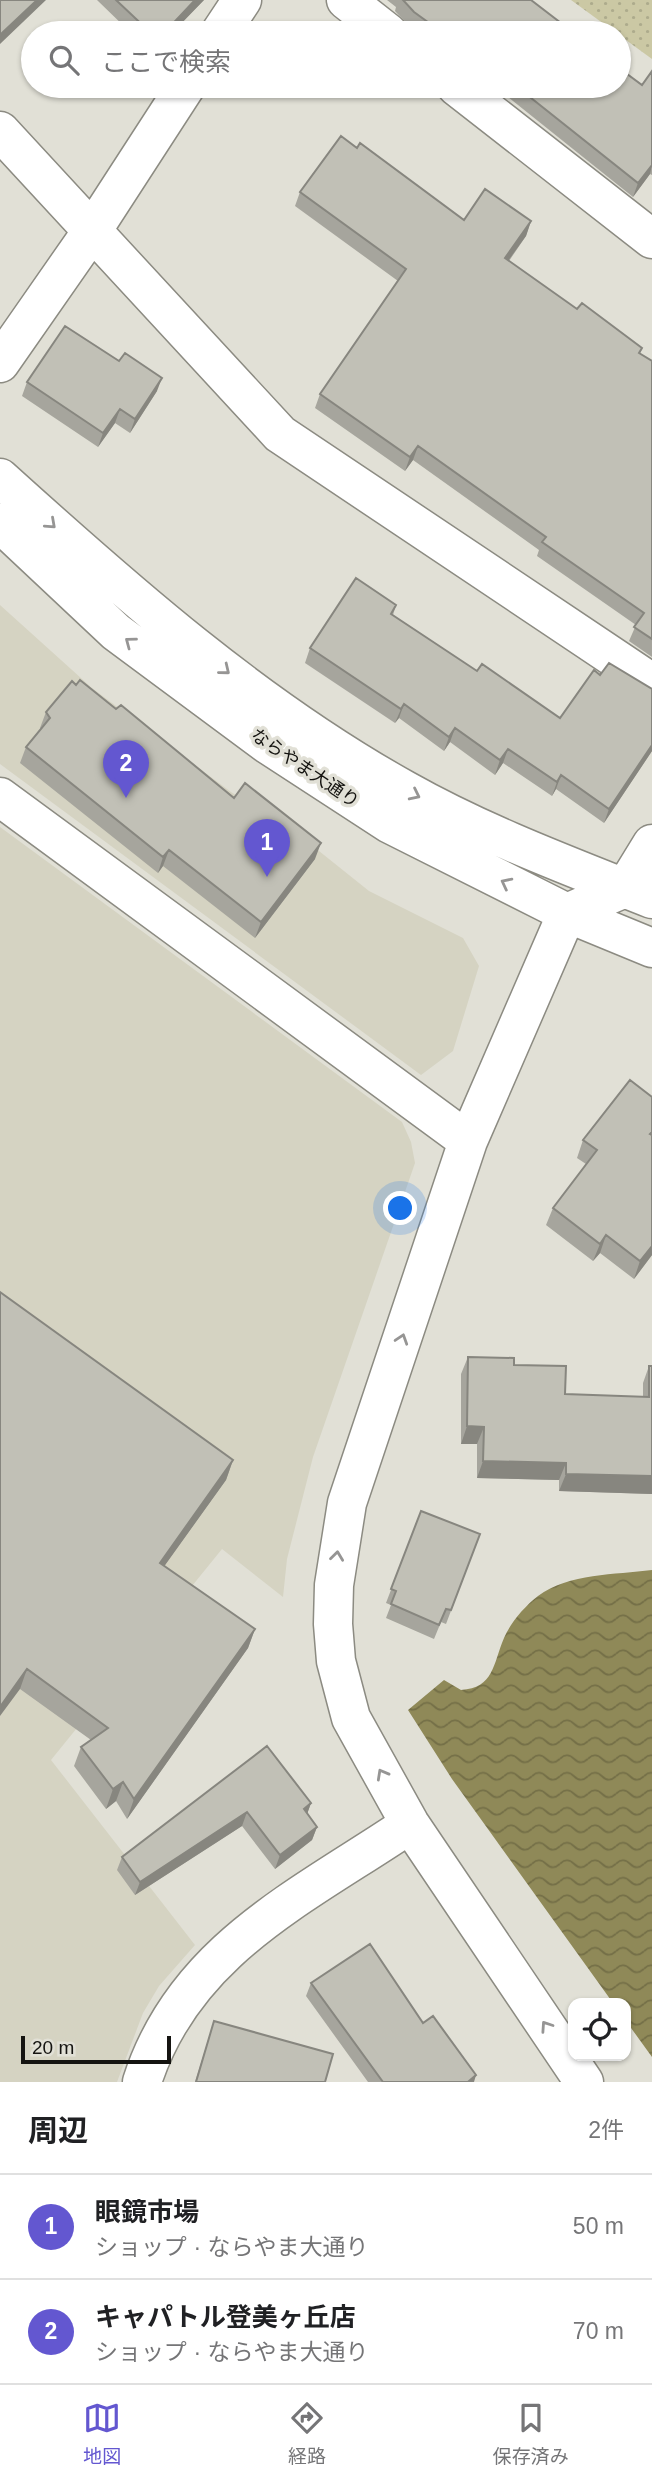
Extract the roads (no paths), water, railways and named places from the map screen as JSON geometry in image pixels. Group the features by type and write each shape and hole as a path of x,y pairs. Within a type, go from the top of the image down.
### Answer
{"street":[{"path":"228,21 242,0"},
{"path":"346,0 373,21"},
{"path":"0,363 92,231 178,98"},
{"path":"471,98 652,239"},
{"path":"0,131 280,434 652,683"},
{"path":"0,478 101,570 266,702 406,791 517,844 638,894"},
{"name":"ならやま大通り","path":"0,523 116,632 267,744 390,824 567,914 652,948"},
{"path":"0,797 468,1140"},
{"path":"638,894 652,844"},
{"path":"584,2082 410,1824 351,1718 336,1661 334,1585 347,1503 468,1140 567,914 638,894"},
{"path":"142,2082 164,2027 210,1964 237,1939 410,1824"}],"water":[{"path":"652,1570 652,2057 631,2028 631,1998 609,1998 452,1779 408,1710 444,1680 461,1690 480,1685 491,1673 504,1638 514,1621 533,1600 550,1588 593,1576"}],"place":[{"name":"キャパトル登美ヶ丘店","path":"126,798"},
{"name":"眼鏡市場","path":"267,877"}]}
